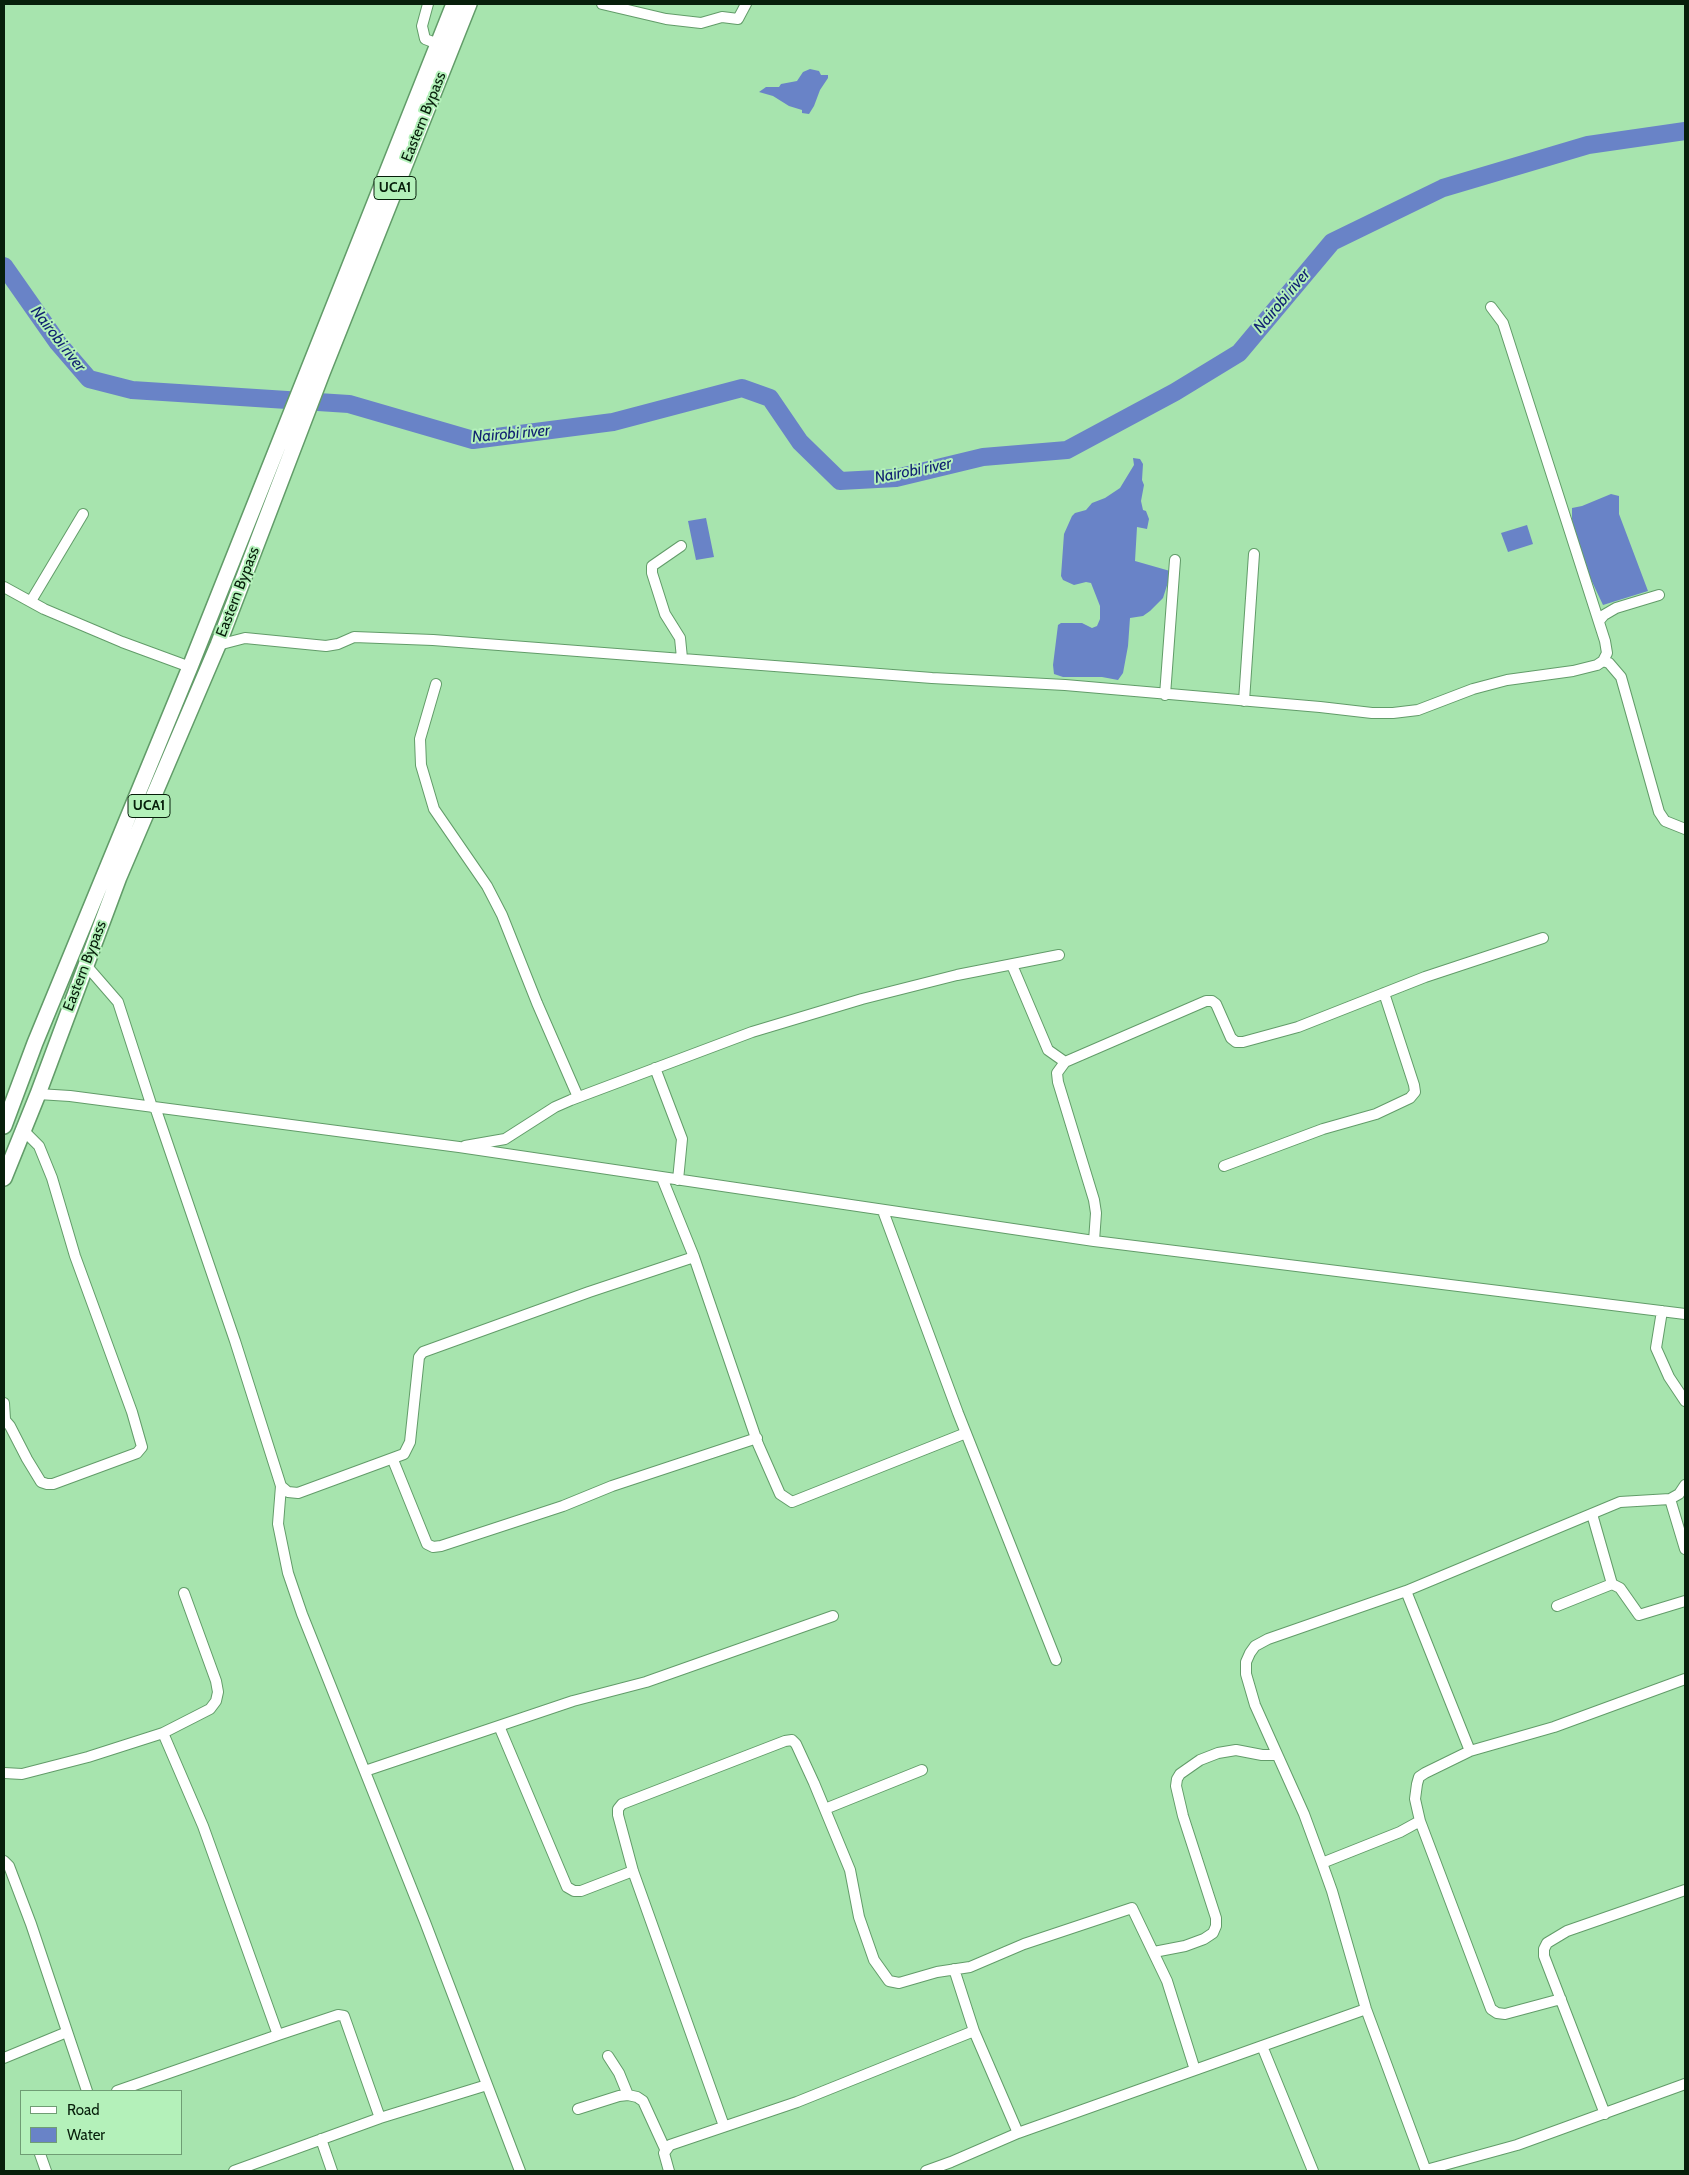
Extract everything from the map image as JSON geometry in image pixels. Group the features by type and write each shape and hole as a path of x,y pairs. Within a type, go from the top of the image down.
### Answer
{"main road":[{"name":"Eastern Bypass","path":"4,1178 38,1094 85,964 123,869 218,645 298,435 315,371 454,4"},
{"name":"Eastern Bypass","path":"4,1126 10,1092 190,667 281,439 315,371 469,4"}],"street":[{"path":"428,4 422,26 424,39 438,44"},
{"path":"602,4 666,19 701,24 722,17 738,19 746,4"},
{"path":"218,645 245,638 326,646 338,644 354,637 376,637 682,658 932,678 1065,685 1393,713 1418,710 1473,689 1507,680 1573,671 1597,665 1603,661 1606,652 1599,621 1503,323 1491,307"},
{"path":"30,601 83,514"},
{"path":"681,546 652,566 652,573 665,614 680,638 682,658"},
{"path":"1244,701 1254,554"},
{"path":"1165,695 1175,560"},
{"path":"4,587 30,601 122,642 190,667"},
{"path":"1599,621 1604,614 1616,608 1659,594"},
{"path":"1603,661 1615,669 1624,685 1659,812 1665,821 1685,829"},
{"path":"436,684 420,739 421,765 434,809 462,847 487,886 498,908 578,1097"},
{"path":"1094,1241 1096,1213 1094,1200 1058,1082 1057,1073 1064,1062 1206,1001 1212,1001 1216,1004 1231,1038 1236,1042 1243,1042 1298,1027 1425,977 1543,938"},
{"path":"460,1147 506,1139 555,1107 752,1032 853,1002 957,975 1059,956"},
{"path":"85,964 118,1002 232,1331 281,1486 278,1524 288,1573 302,1614 520,2171"},
{"path":"1012,965 1048,1050 1064,1062"},
{"path":"1224,1166 1323,1129 1376,1114 1410,1098 1414,1092 1414,1085 1384,993"},
{"path":"655,1068 682,1139 678,1180"},
{"path":"38,1094 70,1096 460,1147 1094,1241 1685,1314"},
{"path":"4,1403 4,1419 41,1482 46,1484 53,1484 137,1453 142,1447 132,1412 75,1256 52,1178 39,1146 23,1130"},
{"path":"662,1178 694,1258 756,1438 780,1494 792,1502 966,1433"},
{"path":"883,1211 966,1433 1056,1660"},
{"path":"281,1486 288,1492 298,1493 393,1460 404,1454 410,1442 419,1357 423,1352 589,1292 694,1258"},
{"path":"1662,1311 1656,1348 1669,1378 1685,1401"},
{"path":"393,1460 427,1544 433,1547 563,1506 612,1486 756,1438"},
{"path":"1685,1485 1679,1494 1670,1499 1620,1502 1406,1592 1268,1639 1255,1646 1246,1662 1246,1674 1254,1705 1304,1814 1332,1891 1366,2010 1426,2171 1517,2145 1685,2084"},
{"path":"1670,1499 1685,1549"},
{"path":"1592,1514 1612,1584 1620,1588 1639,1615 1685,1601"},
{"path":"1557,1606 1612,1584"},
{"path":"1406,1592 1470,1751"},
{"path":"4,1773 22,1774 88,1757 163,1733 210,1709 216,1701 218,1692 216,1682 184,1593"},
{"path":"365,1771 573,1700 646,1682 833,1616"},
{"path":"1561,1999 1505,2014 1497,2013 1491,2009 1420,1821 1415,1799 1419,1777 1470,1751 1554,1727 1685,1679"},
{"path":"499,1726 567,1887 574,1891 581,1891 633,1871"},
{"path":"163,1733 203,1826 278,2035"},
{"path":"724,2126 633,1871 618,1809 622,1804 785,1741 792,1740 796,1744 850,1870 859,1916 871,1951 889,1982 899,1983 936,1972 970,1967 1024,1944 1132,1908 1167,1981 1195,2070"},
{"path":"1154,1952 1185,1946 1204,1939 1212,1933 1216,1926 1216,1918 1183,1816 1176,1786 1180,1774 1200,1760 1218,1753 1236,1750 1262,1755 1276,1755"},
{"path":"825,1809 922,1770"},
{"path":"1322,1863 1400,1832 1420,1821"},
{"path":"4,1861 9,1866 31,1924 87,2090"},
{"path":"1605,2114 1544,1956 1544,1949 1547,1944 1567,1931 1685,1890"},
{"path":"954,1969 974,2031 1018,2133"},
{"path":"926,2171 953,2167 1018,2133 1366,2010"},
{"path":"120,2090 338,2015 344,2016 380,2118"},
{"path":"665,2149 670,2145 796,2102 974,2031"},
{"path":"4,2058 67,2032"},
{"path":"1262,2046 1313,2171"},
{"path":"608,2056 619,2073 628,2095"},
{"path":"234,2171 380,2118 487,2085"},
{"path":"578,2108 628,2095 643,2101 665,2149 664,2153 669,2171"},
{"path":"322,2139 332,2171"},
{"path":"40,2155 46,2171"}],"water":[{"path":"810,69 819,71 821,75 828,75 828,78 809,114 802,113 802,110 789,106 773,96 759,92 766,87 779,87 781,84 797,81 803,72"},
{"path":"1133,458 1140,459 1143,464 1142,480 1144,485 1141,501 1143,510 1146,511 1149,519 1147,529 1137,527 1135,561 1170,571 1163,598 1143,616 1130,618 1128,646 1123,673 1118,680 1102,677 1063,677 1054,674 1053,665 1058,625 1061,623 1082,623 1092,628 1097,626 1100,619 1100,606 1091,583 1086,582 1074,585 1063,580 1061,576 1064,534 1075,513 1086,510 1092,503 1105,498 1120,488 1134,465"},
{"path":"1611,494 1619,496 1619,514 1648,591 1603,605 1587,571 1572,520 1572,508"},
{"path":"706,518 714,557 696,560 688,521"},
{"path":"1527,525 1533,544 1508,552 1501,533"}],"waterway":[{"name":"Nairobi river","path":"4,266 58,343 89,379 132,390 349,404 473,440 613,422 742,388 770,398 800,442 840,481 896,478 983,457 1067,450 1175,392 1239,353 1332,242 1443,188 1588,145 1685,131"}]}
